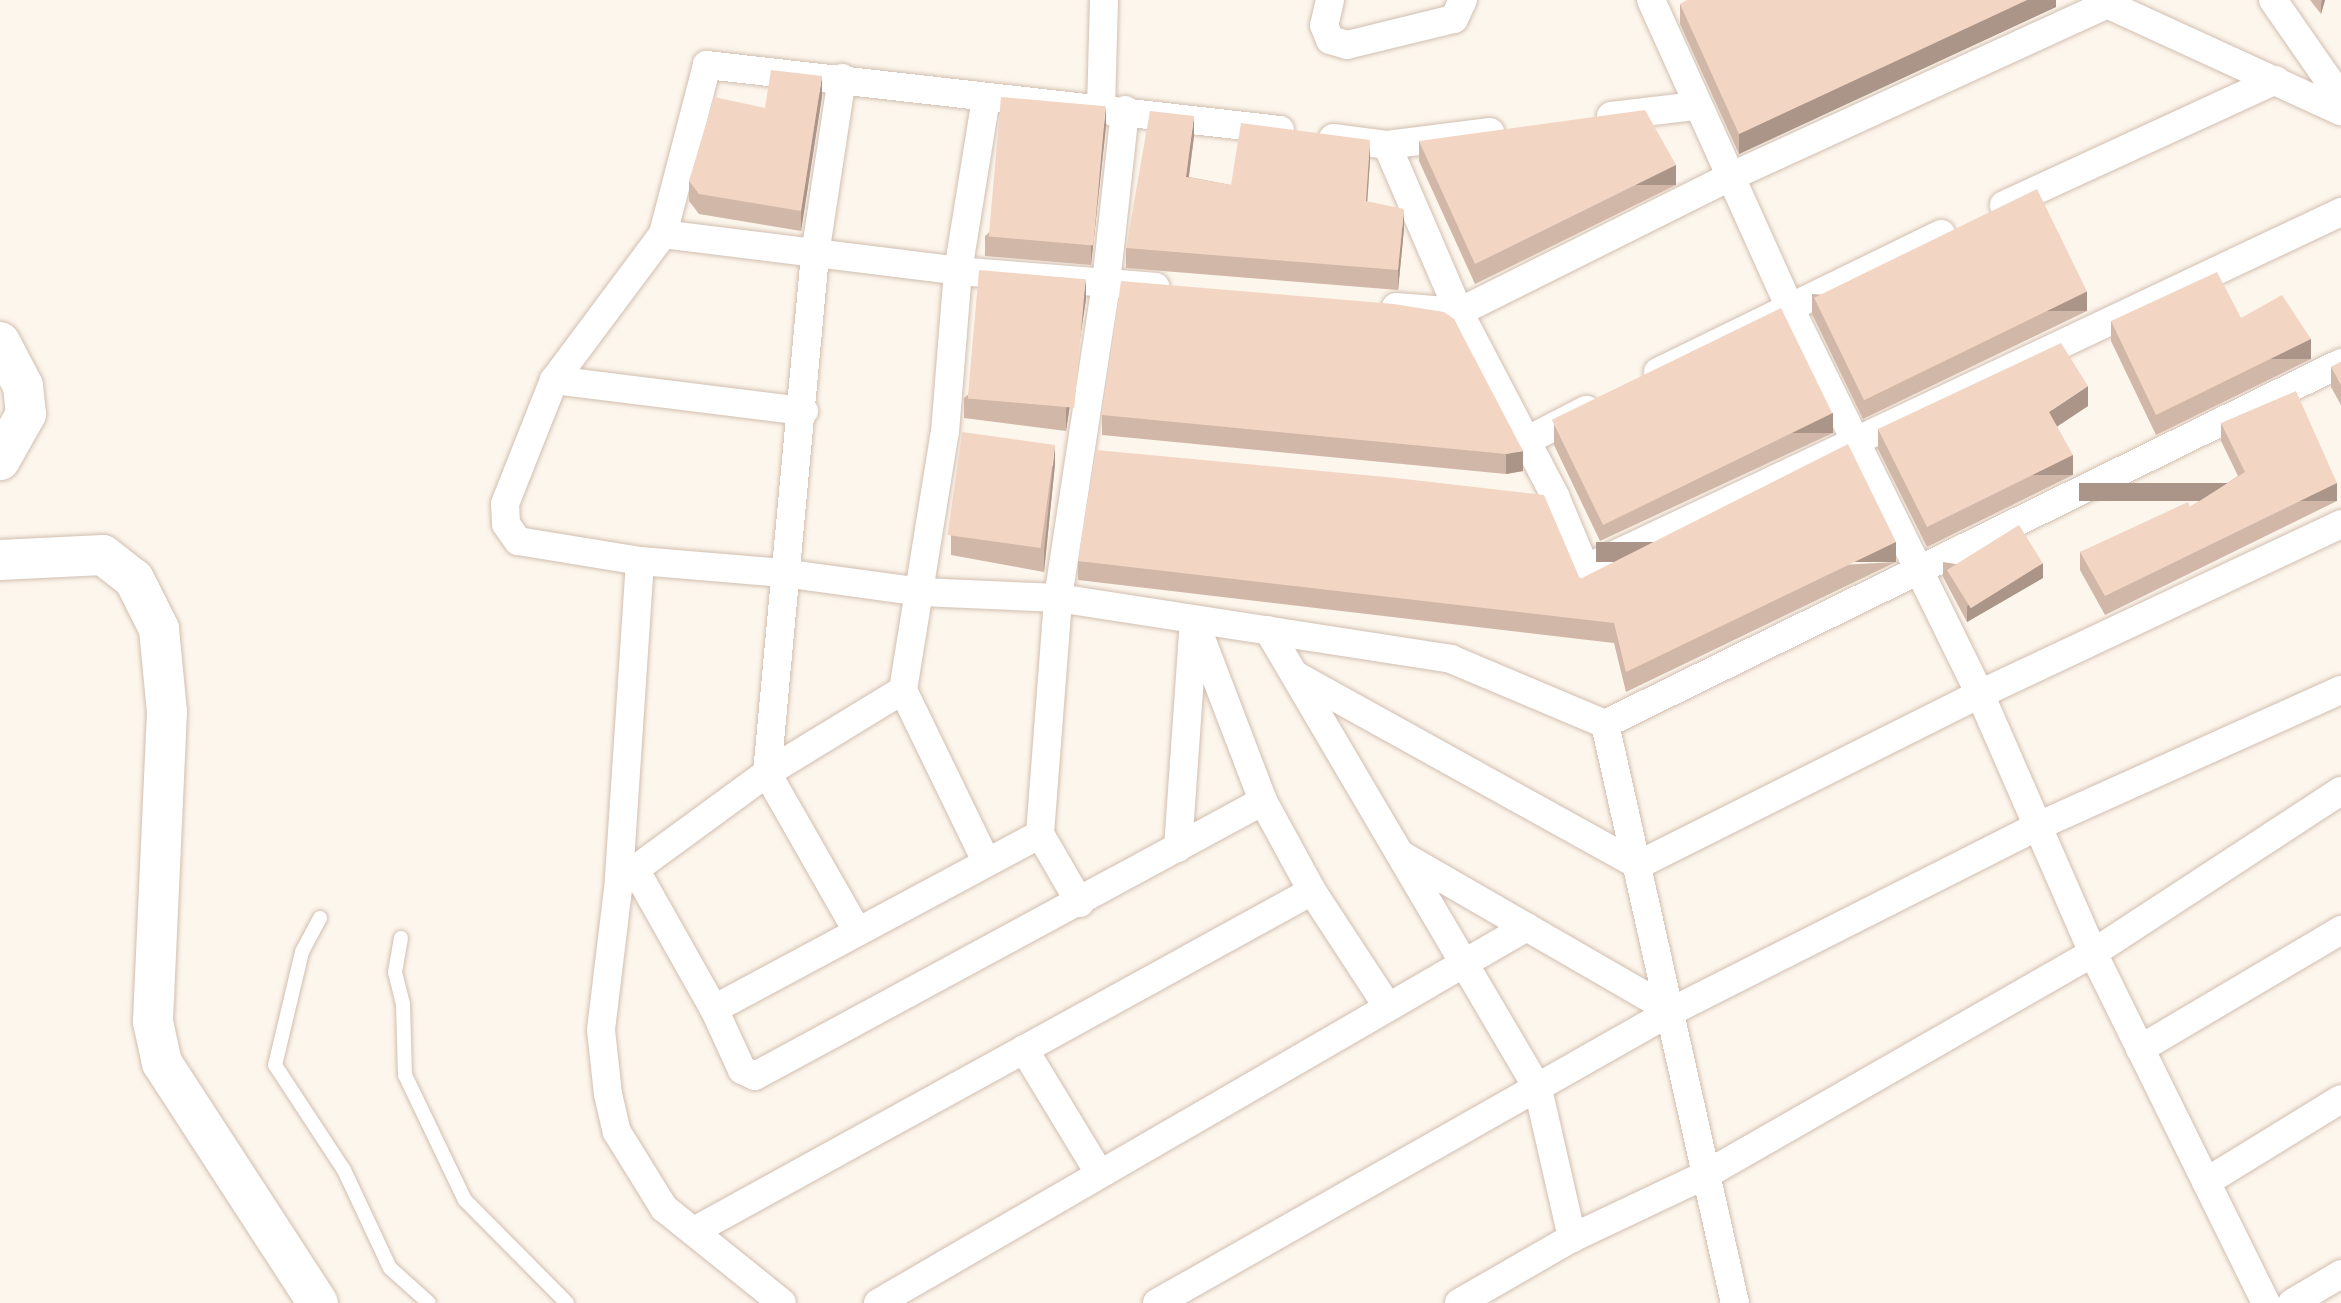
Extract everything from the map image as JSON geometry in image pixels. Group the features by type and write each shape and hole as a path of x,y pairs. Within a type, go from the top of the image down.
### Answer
{"main road":[{"path":"0,342 23,386 26,414 0,460"},
{"path":"0,560 103,555 134,579 159,629 167,712 153,1022 162,1063 318,1303"}],"street":[{"path":"1080,903 1040,834 1058,598 1106,283 1113,109 1104,0"},
{"path":"1330,0 1324,25 1330,40 1347,45 1454,19 1463,0"},
{"path":"1654,0 1669,5 1678,0"},
{"path":"1654,0 1696,106 1788,304 1857,438 1980,694 2093,953 2266,1303"},
{"path":"2273,0 2341,98"},
{"path":"1366,305 1459,312 1730,177 2107,2 2341,111"},
{"path":"1510,129 1387,145 1113,109 986,99 842,78 707,65 663,234 554,380 505,504 506,524 518,541 640,561 783,573 921,592 1058,598 1451,659 1605,724 2341,363"},
{"path":"842,78 815,255 804,411 783,573 767,773 857,931"},
{"path":"1636,383 1788,304 2276,80"},
{"path":"985,859 903,690 945,432 958,271 986,99"},
{"path":"1588,119 1696,106"},
{"path":"1387,145 1459,312 1555,496 1583,563 1600,565 1857,438 2341,212"},
{"path":"663,234 958,271 1182,289"},
{"path":"554,380 804,411"},
{"path":"1526,441 1609,398"},
{"path":"945,432 975,436"},
{"path":"1051,447 1113,454"},
{"path":"1523,493 1555,496"},
{"path":"1638,865 1980,694 2341,524"},
{"path":"640,561 627,875 601,1030 608,1094 617,1132 664,1208 782,1303"},
{"path":"1194,620 1263,801 1312,891 1386,1004"},
{"path":"1178,848 1194,620"},
{"path":"1268,630 1396,852 1467,962 1538,1089 1572,1238"},
{"path":"1297,676 1638,865"},
{"path":"627,875 767,773 903,690"},
{"path":"1157,1303 1672,1011 2036,827 2341,690"},
{"path":"1605,724 1672,1011 1735,1303"},
{"path":"1459,1303 1572,1238 1705,1175 2093,953 2341,791"},
{"path":"627,875 714,1009 742,1070 755,1076 1080,903 1263,801"},
{"path":"714,1009 985,859 1040,834"},
{"path":"1396,852 1672,1011"},
{"path":"694,1231 1312,891"},
{"path":"878,1303 1386,1004 1527,927"},
{"path":"2140,1049 2341,930"},
{"path":"1024,1049 1099,1173"},
{"path":"2206,1182 2341,1099"},
{"path":"2292,1303 2341,1274"}],"lane":[{"path":"320,918 302,952 275,1065 344,1170 390,1268 429,1303"},
{"path":"401,938 395,972 403,1004 405,1075 465,1200 567,1303"}],"building":[{"path":"1687,0 2027,0 1739,134 1680,4"},
{"path":"771,70 822,76 801,211 699,194 689,181 714,97 765,108"},
{"path":"1001,97 1106,106 1093,246 989,236"},
{"path":"1645,110 1676,165 1475,264 1419,141"},
{"path":"1150,111 1194,116 1186,177 1231,185 1241,123 1370,140 1366,201 1404,209 1398,270 1126,248"},
{"path":"2037,189 2087,291 1864,400 1814,298"},
{"path":"979,270 1086,279 1074,408 968,399"},
{"path":"2217,272 2241,318 2282,295 2311,339 2156,415 2111,321"},
{"path":"1121,281 1394,304 1444,312 1454,319 1523,451 1506,454 1102,415"},
{"path":"1781,308 1832,413 1603,525 1552,420"},
{"path":"2061,343 2088,386 2049,412 2073,455 1927,527 1878,429"},
{"path":"2341,362 2341,385 2331,367"},
{"path":"2296,391 2337,483 2105,596 2080,552 2188,502 2190,507 2245,472 2221,423"},
{"path":"962,432 1055,445 1041,548 948,535"},
{"path":"1848,444 1896,542 1626,672 1614,623 1078,561 1096,450 1544,495 1580,579"},
{"path":"2019,525 2043,563 1971,608 1947,570"}]}
